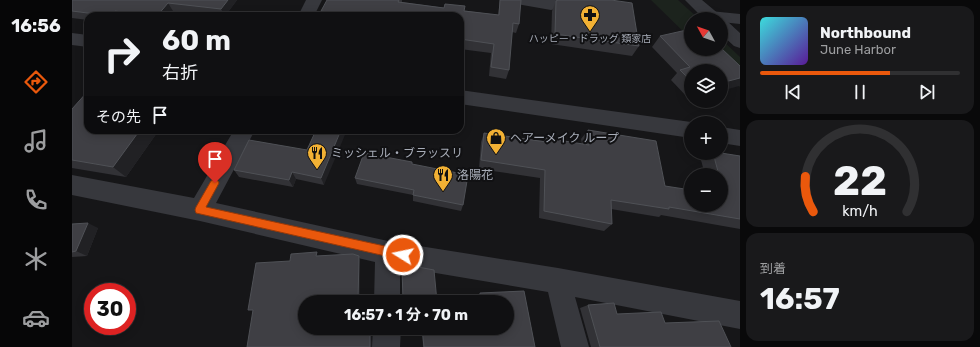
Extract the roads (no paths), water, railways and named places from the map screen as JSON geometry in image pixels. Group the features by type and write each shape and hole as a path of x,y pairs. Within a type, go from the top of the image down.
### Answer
{"street":[{"path":"308,12 314,0"},
{"path":"516,0 551,5 574,0"},
{"path":"693,0 706,12"},
{"path":"728,19 740,19"},
{"path":"728,31 740,42"},
{"path":"72,39 84,40"},
{"path":"464,97 684,129"},
{"path":"200,210 243,134"},
{"path":"728,136 740,138"},
{"path":"72,185 200,210 388,253 558,280 740,315"},
{"path":"387,295 388,253"},
{"path":"558,280 574,347"},
{"path":"386,335 386,347"}],"place":[{"name":"ハッピー・ドラッグ 類家店","path":"590,32"},
{"name":"ヘアーメイク ループ","path":"496,155"},
{"name":"ミッシェル・ブラッスリ","path":"317,170"},
{"name":"洛陽花","path":"443,192"}]}
